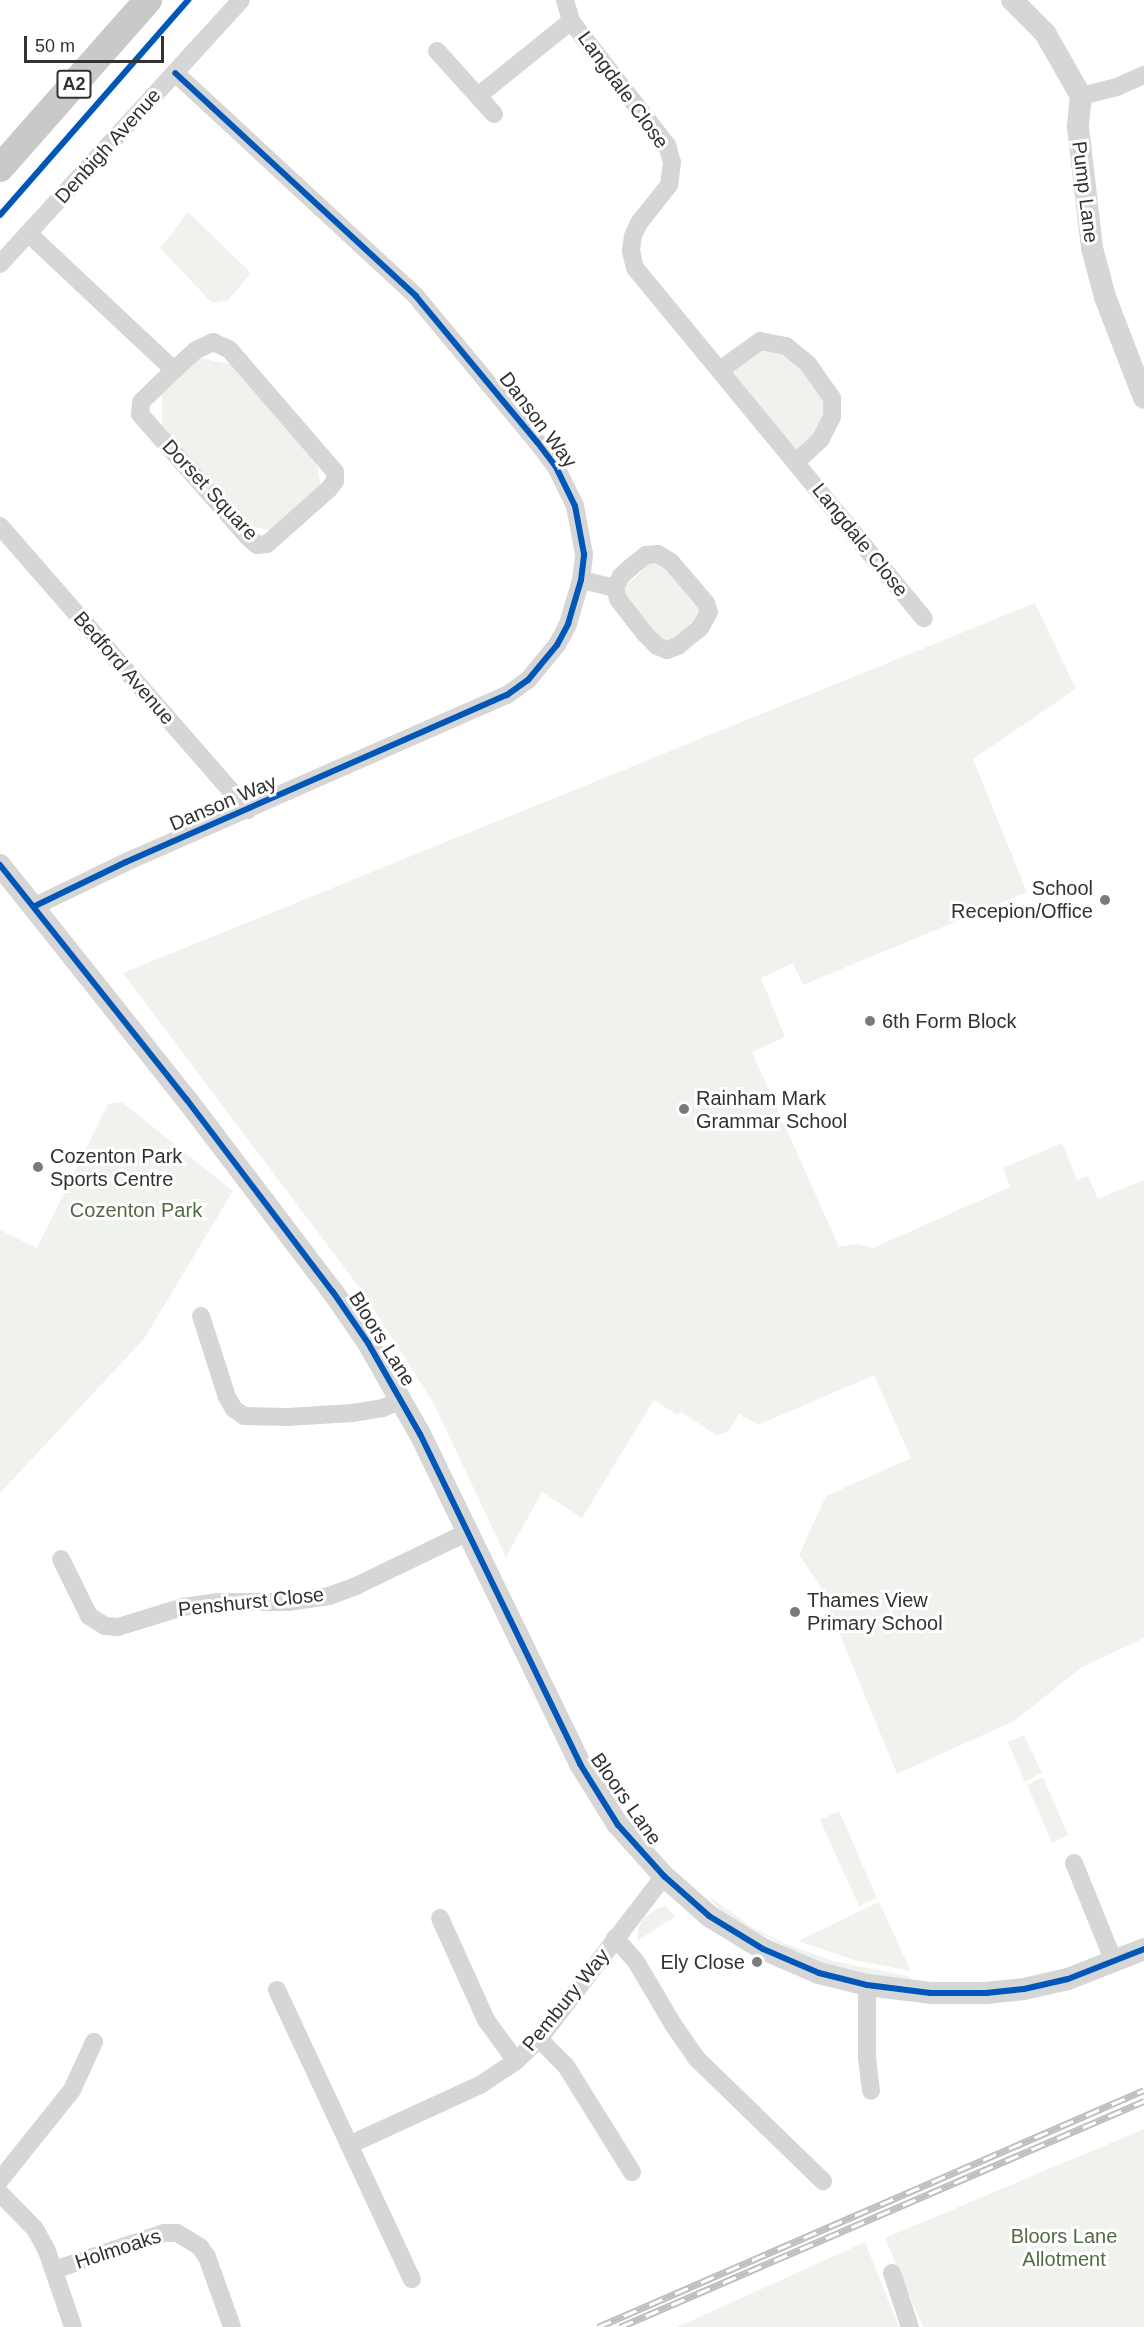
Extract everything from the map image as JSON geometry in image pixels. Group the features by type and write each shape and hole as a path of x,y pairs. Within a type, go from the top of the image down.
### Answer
{"main road":[{"name":"A2","path":"0,168 148,0"}],"street":[{"name":"Denbigh Avenue","path":"0,264 241,0"},
{"name":"Langdale Close","path":"565,0 572,21 667,145 672,162 669,184 639,222 633,236 631,251 635,268 924,618"},
{"path":"1012,0 1045,33 1082,96 1117,87 1144,75"},
{"name":"Langdale Close","path":"478,96 572,21"},
{"path":"437,51 494,114"},
{"name":"Danson Way","path":"35,906 126,862 507,695 528,680 557,645 568,624 581,580 584,554 575,506 556,467 530,433 416,296 175,73"},
{"name":"Pump Lane","path":"1082,96 1077,127 1094,255 1105,297 1144,398"},
{"path":"29,234 174,370"},
{"path":"720,370 760,341 786,346 808,364 832,398 832,417 821,439 796,462"},
{"name":"Dorset Square","path":"205,344 224,345 335,472 335,481 329,489 267,544 257,545 247,536 140,414 141,402 174,370 205,344"},
{"name":"Bedford Avenue","path":"0,526 248,810"},
{"path":"658,554 671,562 706,603 709,612 700,628 678,646 667,650 657,646 645,634 618,599 615,588 621,576 646,555 658,554"},
{"path":"581,580 615,588"},
{"name":"Bloors Lane","path":"0,865 35,906 187,1100 333,1292 402,1400 580,1764 618,1825 664,1876 709,1916 763,1949 819,1973 867,1985 931,1993 986,1993 1024,1989 1068,1979 1144,1949"},
{"name":"Bloors Lane","path":"201,1316 227,1397 234,1409 244,1416 288,1417 352,1413 383,1408 402,1400"},
{"name":"Penshurst Close","path":"61,1559 89,1616 105,1626 118,1627 183,1606 217,1602 288,1602 329,1596 356,1586 468,1532"},
{"path":"1074,1863 1114,1962"},
{"name":"Pembury Way","path":"349,2145 480,2085 516,2061 539,2039 664,1876"},
{"path":"440,1918 486,2020 516,2061"},
{"path":"615,1938 635,1960 679,2035 696,2058 823,2181"},
{"path":"867,1985 867,2058 871,2091"},
{"path":"277,1990 412,2279"},
{"path":"539,2039 566,2066 632,2172"},
{"path":"0,2180 72,2090 94,2042"},
{"name":"Holmoaks","path":"0,2193 35,2229 54,2270 73,2327"},
{"name":"Holmoaks","path":"54,2270 164,2233 177,2233 200,2247 207,2257 232,2327"},
{"path":"892,2273 910,2327"}],"green space":[{"path":"188,212 251,273 228,300 212,303 160,248"},
{"path":"760,341 808,364 832,417 796,462 720,370"},
{"path":"200,358 234,365 316,461 321,486 274,530 251,527 162,428 162,392"},
{"path":"652,561 658,561 703,610 703,616 665,645 636,614 623,589"},
{"name":"Rainham Mark Grammar School","path":"1035,603 1076,689 973,759 1027,892 803,985 793,963 761,978 785,1037 752,1052 839,1247 856,1244 873,1248 1010,1187 1003,1168 1062,1143 1077,1180 1088,1176 1098,1199 1144,1180 1144,1638 1082,1667 1014,1721 897,1774 819,1584 799,1555 826,1496 911,1458 874,1375 758,1425 739,1414 728,1432 716,1435 681,1412 677,1415 654,1400 582,1518 542,1492 506,1557 434,1404 362,1291 123,973"},
{"name":"Cozenton Park","path":"122,1102 233,1191 144,1339 0,1493 0,1230 37,1248 108,1104"},
{"path":"1024,1735 1042,1773 1025,1782 1008,1742"},
{"path":"1043,1777 1068,1835 1052,1843 1027,1785"},
{"path":"839,1811 877,1898 859,1906 820,1820"},
{"path":"709,1896 749,1925 786,1944 833,1961 911,1977 910,1982 811,1960 732,1919 716,1906"},
{"path":"879,1902 911,1971 854,1960 798,1941"},
{"path":"666,1906 675,1917 637,1941 639,1927 644,1918 658,1908"},
{"name":"Bloors Lane Allotment","path":"1144,2129 1144,2327 923,2327 885,2238"},
{"path":"865,2242 899,2327 677,2327"}],"railway":[{"path":"598,2327 1144,2090"},
{"path":"620,2327 1144,2101"}],"cycle path":[{"path":"0,215 188,0"},
{"path":"35,906 126,862 507,695 528,680 557,645 568,624 581,580 584,554 575,506 556,467 537,442 416,296 175,73"},
{"path":"0,865 187,1100 333,1292 368,1343 420,1434 580,1764 618,1825 664,1876 709,1916 763,1949 819,1973 867,1985 931,1993 986,1993 1024,1989 1068,1979 1144,1949"}],"place":[{"name":"School Recepion/Office","path":"1105,900"},
{"name":"6th Form Block","path":"870,1021"},
{"name":"Rainham Mark Grammar School","path":"684,1109"},
{"name":"Cozenton Park Sports Centre","path":"38,1167"},
{"name":"Thames View Primary School","path":"795,1612"},
{"name":"Ely Close","path":"757,1962"}]}
